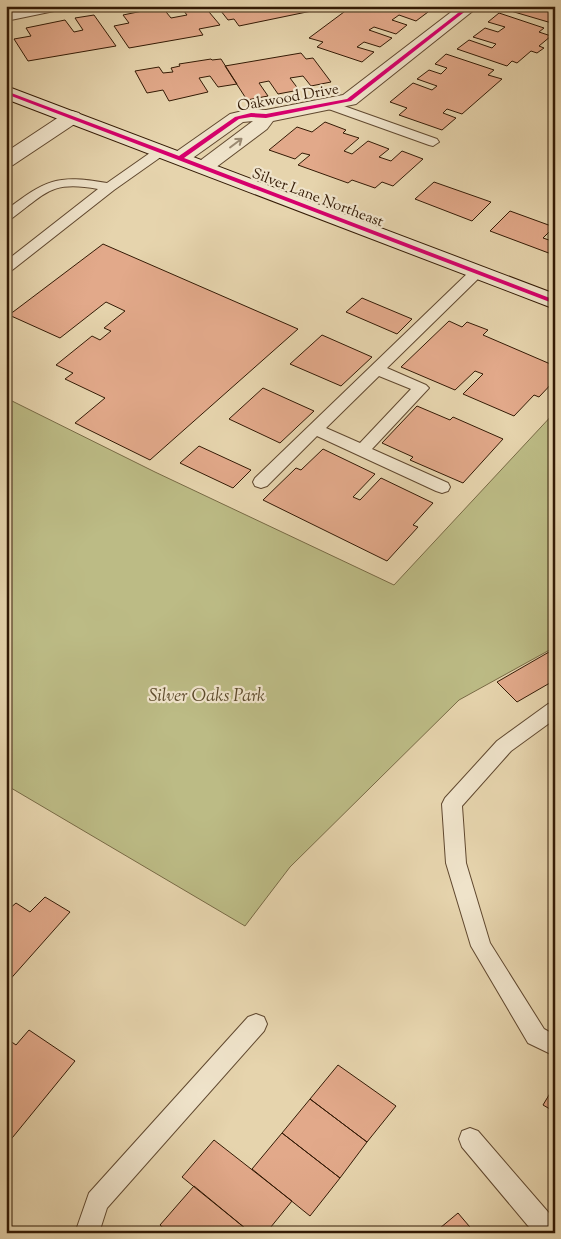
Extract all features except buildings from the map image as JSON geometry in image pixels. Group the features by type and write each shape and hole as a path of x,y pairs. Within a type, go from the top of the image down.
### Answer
{"street":[{"path":"6,16 17,12 53,6"},
{"name":"Oakwood Drive","path":"170,155 237,118 266,116 349,100 470,6"},
{"name":"Silver Lane Northeast","path":"6,92 555,302"},
{"name":"Oakwood Drive","path":"204,168 260,125 266,116"},
{"path":"6,161 72,117"}],"lane":[{"path":"327,104 433,142"},
{"path":"6,268 109,187 170,155"},
{"path":"6,216 50,185 66,182 88,183 109,187"},
{"path":"260,482 477,272"},
{"path":"362,450 421,388 376,369"},
{"path":"314,429 442,487"},
{"path":"555,709 504,746 452,804 456,863 481,946 536,1036 555,1046"},
{"path":"87,1233 97,1201 256,1024"},
{"path":"470,1139 550,1233"}],"green space":[{"name":"Silver Oaks Park","path":"6,398 155,472 394,585 555,412 555,647 459,700 290,867 245,926 6,785"}],"cycle path":[{"path":"180,158 237,118 251,115 266,116 349,100 470,6"},
{"path":"6,92 555,302"}]}
